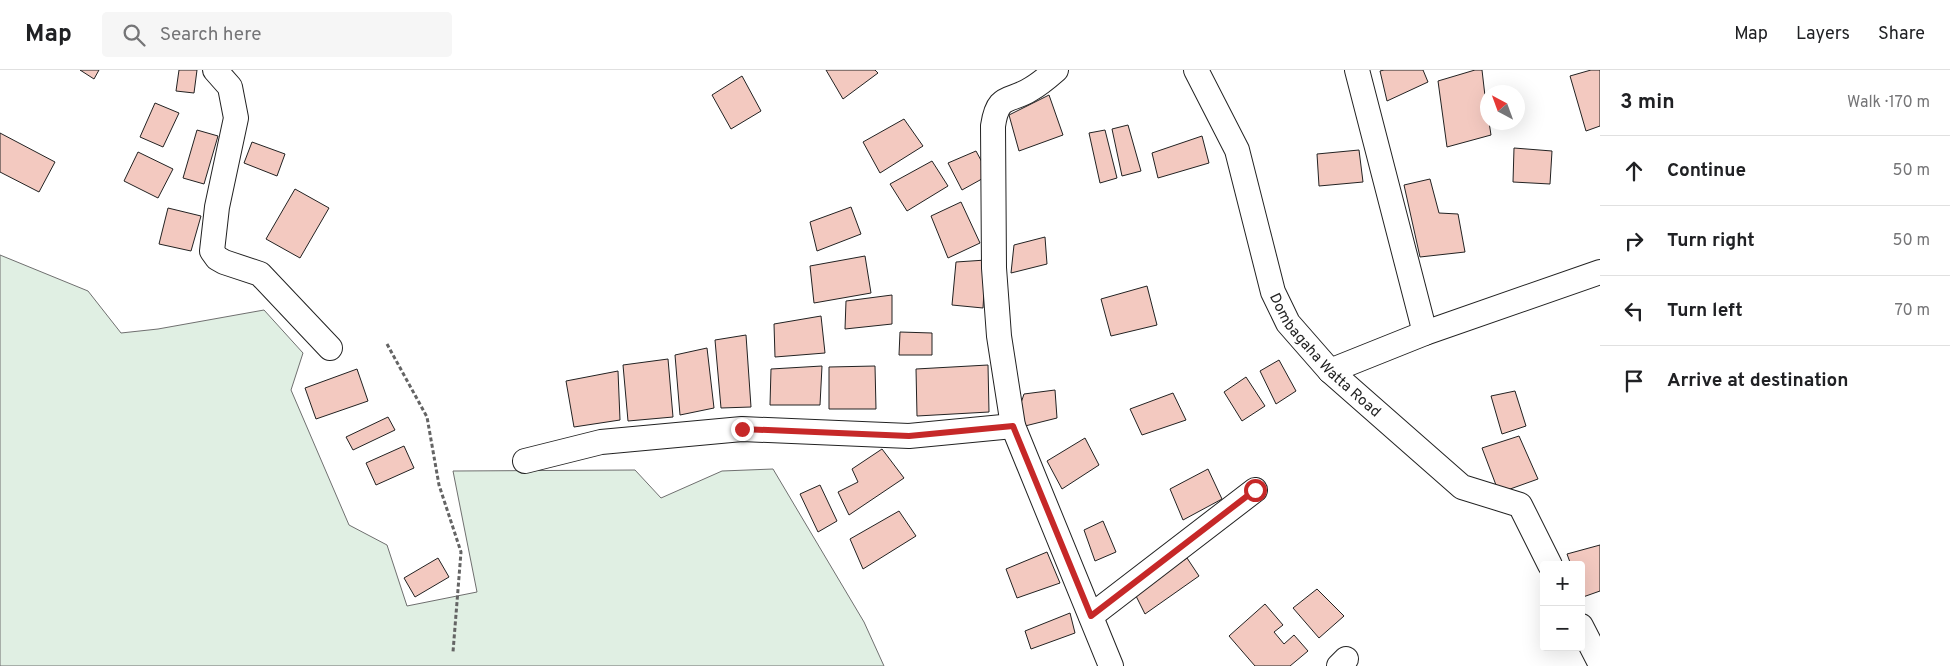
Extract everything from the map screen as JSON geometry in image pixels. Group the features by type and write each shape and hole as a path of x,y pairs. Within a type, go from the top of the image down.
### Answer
{"street":[{"path":"215,70 230,87 236,118 216,207 212,251 217,258 224,262 260,274 330,348"},
{"path":"1056,70 1030,90 1006,98 995,112 993,126 994,268 999,336 1013,426 1111,666"},
{"name":"Dombagaha Watta Road","path":"1196,70 1237,150 1273,292 1288,323 1330,370 1462,488 1520,505 1548,561"},
{"path":"1357,70 1425,333"},
{"path":"1330,370 1425,333 1600,272"},
{"path":"525,461 601,442 742,429 909,436 1013,426"},
{"path":"1091,616 1255,490"},
{"path":"1585,634 1600,663"}],"path":[{"path":"387,344 427,417 439,484 461,552 453,652"}],"green space":[{"path":"0,255 88,291 121,333 158,329 264,310 303,353 291,390 349,525 387,545 407,606 477,592 453,471 635,470 661,498 722,471 773,469 864,622 884,666 0,666"}],"building":[{"path":"80,70 99,70 94,79"},
{"path":"179,70 197,70 194,93 176,91"},
{"path":"826,70 875,70 878,73 843,99"},
{"path":"1423,70 1428,82 1387,101 1380,71"},
{"path":"1475,70 1482,70 1484,85 1480,85 1480,130 1490,130 1491,135 1447,147 1438,81"},
{"path":"1591,70 1600,70 1600,126 1586,131 1570,76"},
{"path":"742,76 761,111 731,129 712,95"},
{"path":"1049,95 1063,135 1019,151 1009,115"},
{"path":"155,103 179,113 163,147 140,137"},
{"path":"904,119 923,146 880,173 863,142"},
{"path":"1128,125 1141,171 1122,176 1112,129"},
{"path":"197,130 218,136 204,184 183,178"},
{"path":"1105,130 1117,178 1100,183 1089,133"},
{"path":"0,133 55,162 39,192 0,172"},
{"path":"1202,136 1209,163 1158,178 1152,153"},
{"path":"252,142 285,154 277,176 244,163"},
{"path":"1514,148 1552,151 1550,184 1513,182"},
{"path":"1359,150 1363,182 1319,186 1317,154"},
{"path":"976,151 989,175 962,190 948,163"},
{"path":"138,152 173,169 158,198 124,181"},
{"path":"932,161 948,186 907,211 890,184"},
{"path":"1430,179 1439,213 1458,214 1465,252 1420,257 1404,185"},
{"path":"295,189 329,208 300,258 266,239"},
{"path":"961,202 980,243 948,258 931,216"},
{"path":"851,207 861,234 817,251 810,222"},
{"path":"168,208 201,216 191,251 159,244"},
{"path":"1045,237 1047,264 1011,273 1014,245"},
{"path":"865,256 871,293 814,303 810,266"},
{"path":"986,260 983,308 952,305 956,262"},
{"path":"1147,286 1157,325 1111,336 1101,299"},
{"path":"892,295 892,324 845,329 846,301"},
{"path":"821,316 825,353 775,357 774,324"},
{"path":"900,332 932,333 932,355 899,355"},
{"path":"746,335 751,407 721,408 715,340"},
{"path":"707,348 714,408 680,415 675,355"},
{"path":"668,359 673,417 628,421 623,365"},
{"path":"1279,360 1296,391 1276,404 1260,371"},
{"path":"988,365 989,412 917,416 916,369"},
{"path":"822,366 820,405 770,405 771,369"},
{"path":"875,366 876,409 829,409 829,367"},
{"path":"357,369 368,401 316,419 305,388"},
{"path":"618,371 620,420 574,427 566,381"},
{"path":"1246,377 1265,406 1242,421 1224,392"},
{"path":"1055,390 1057,418 1025,426 1018,412 1024,394"},
{"path":"1515,391 1526,426 1502,434 1491,396"},
{"path":"1173,393 1186,420 1142,435 1130,409"},
{"path":"388,417 395,430 353,450 346,437"},
{"path":"1519,436 1538,479 1499,493 1482,448"},
{"path":"1085,438 1099,465 1062,489 1047,461"},
{"path":"404,446 414,468 376,485 366,463"},
{"path":"882,449 904,478 849,515 838,492 858,482 852,469"},
{"path":"1208,469 1222,499 1183,520 1170,489"},
{"path":"820,485 837,521 818,532 800,494"},
{"path":"899,511 916,536 863,569 850,539"},
{"path":"1103,521 1116,552 1095,561 1084,530"},
{"path":"1600,545 1600,591 1585,596 1585,561 1570,561 1567,554"},
{"path":"1047,552 1060,583 1017,598 1006,569"},
{"path":"438,558 449,577 415,597 404,578"},
{"path":"1187,558 1199,576 1145,614 1135,594"},
{"path":"1317,589 1344,616 1319,638 1293,608"},
{"path":"1265,604 1283,625 1274,632 1284,644 1294,635 1308,651 1290,666 1255,666 1229,636"},
{"path":"1070,613 1075,633 1031,649 1025,631"}],"route":[{"path":"742,429 909,436 1013,426 1091,616 1255,490"}]}
